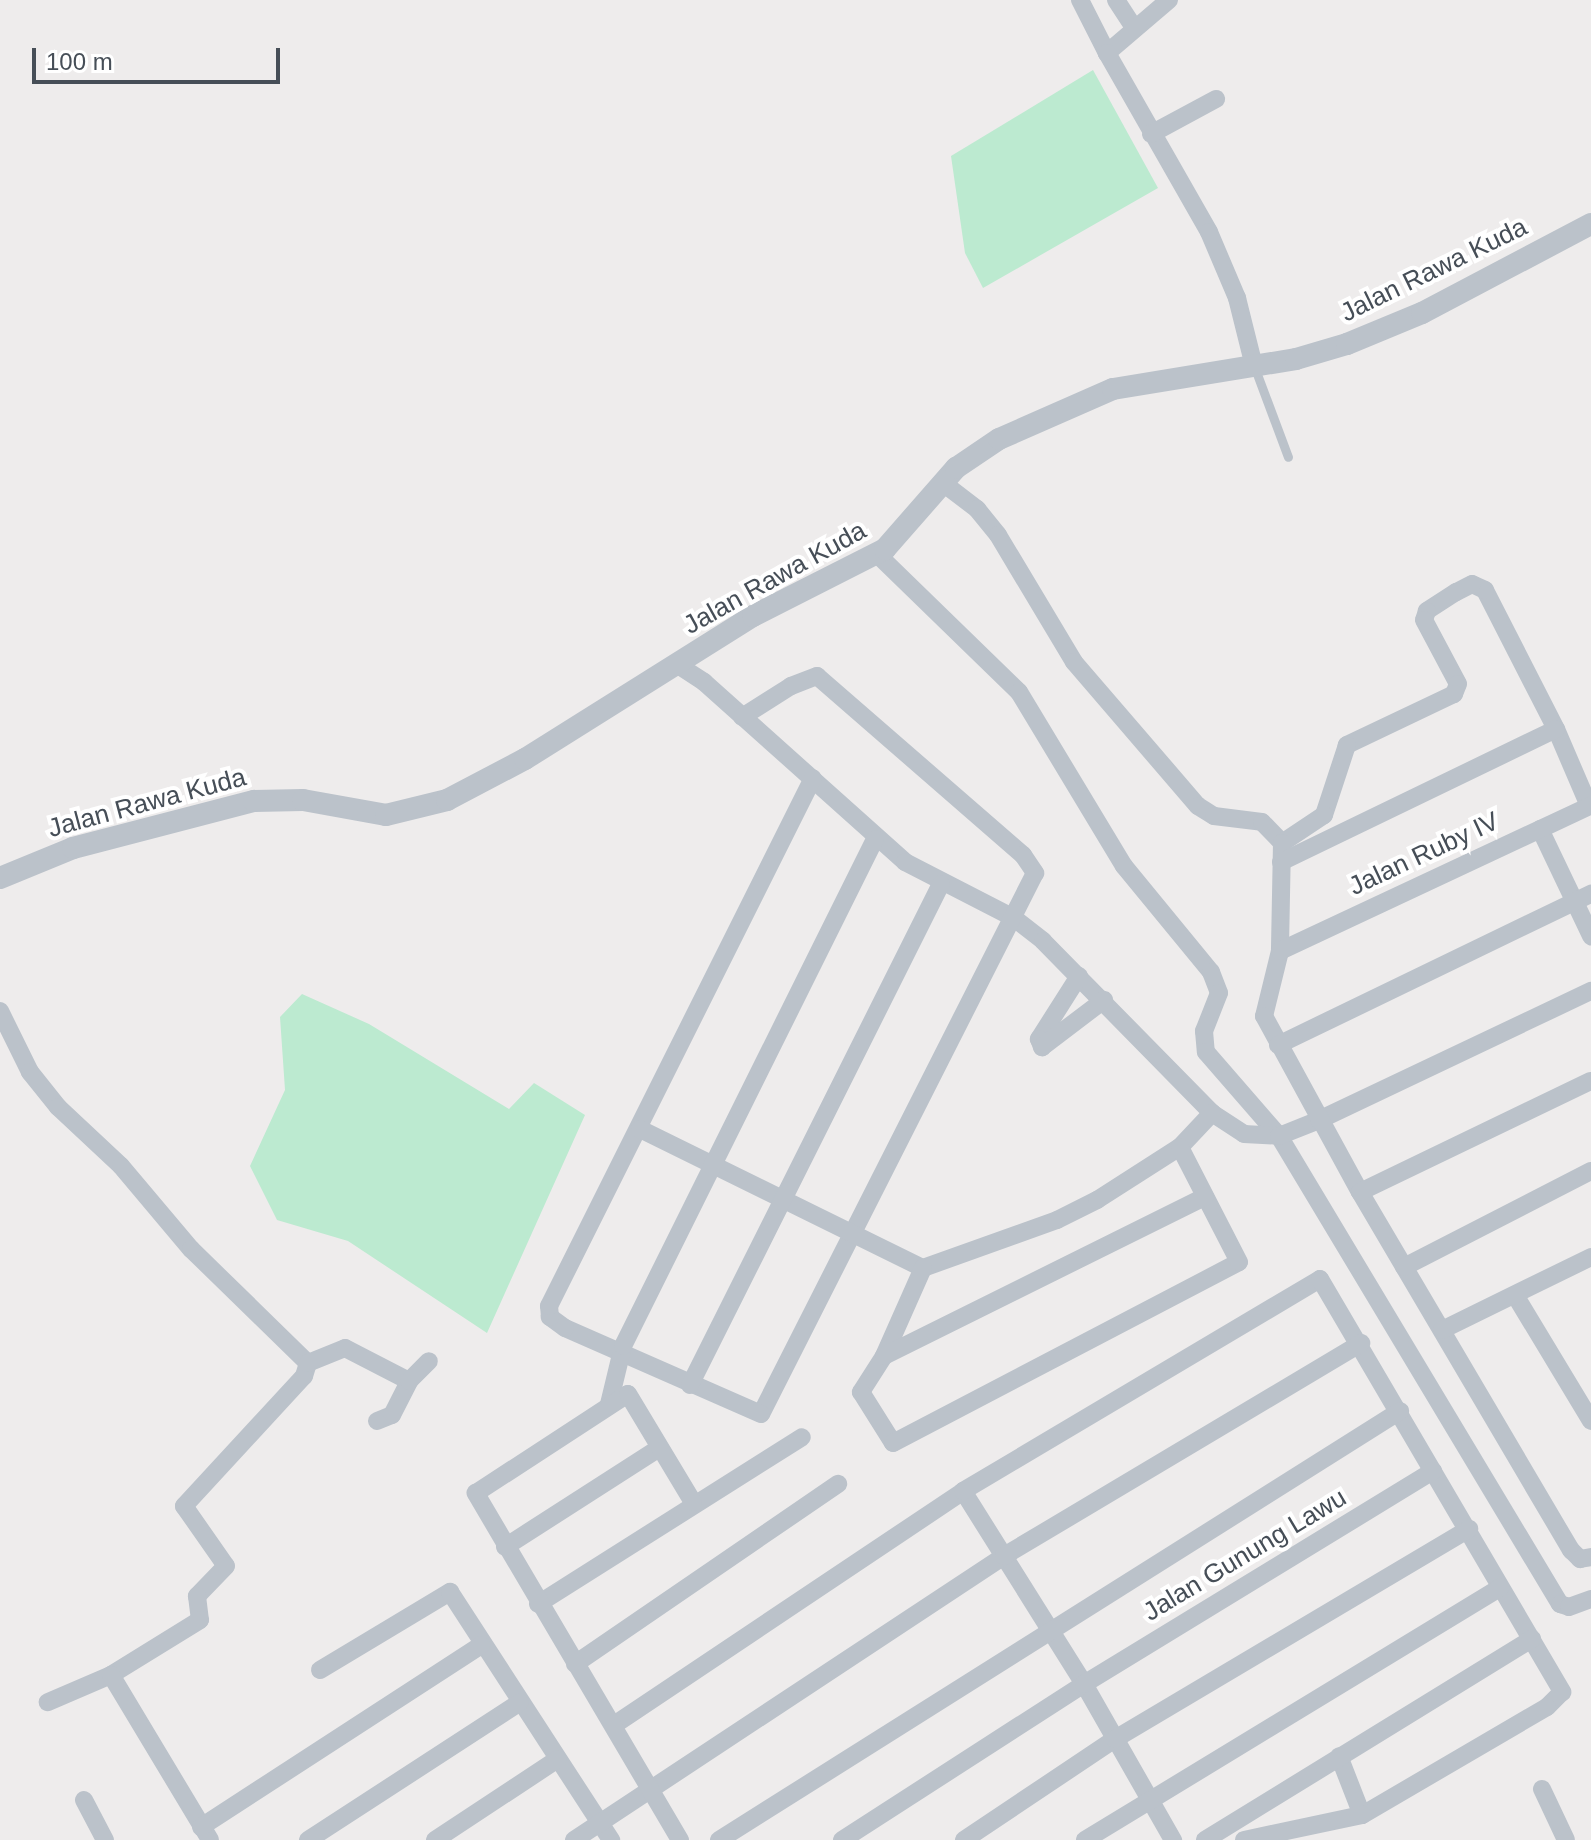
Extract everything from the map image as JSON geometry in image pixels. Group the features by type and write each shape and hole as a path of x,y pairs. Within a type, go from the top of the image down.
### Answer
{"street":[{"path":"1080,0 1151,134 1209,232 1237,298 1253,362"},
{"path":"1116,0 1134,28"},
{"path":"1107,53 1169,0"},
{"path":"1151,134 1216,99"},
{"name":"Jalan Rawa Kuda","path":"0,878 73,848 254,801 303,800 386,815 447,800 525,759 753,616 877,554 943,483 999,439 1069,405 1113,389 1253,362 1323,353 1377,332 1591,224"},
{"path":"943,483 977,509 998,535 1074,662 1198,806 1214,816 1262,822 1281,853 1280,951 1264,1016 1360,1192 1571,1550 1580,1559 1591,1557"},
{"path":"877,554 1019,692 1124,866 1211,972 1219,993 1202,1042 1279,1136 1560,1604 1569,1607 1591,1599"},
{"path":"1281,853 1324,815 1347,745 1454,694 1458,684 1424,620 1427,611 1472,584 1485,590 1556,729 1590,806"},
{"path":"678,665 813,778 875,839 941,884 1014,918 1104,1000 1212,1113 1244,1134 1279,1136 1319,1120 1591,991"},
{"path":"742,717 809,676 825,680 1030,861 1035,873 765,1411 753,1413 565,1328 550,1317 549,1306 813,778"},
{"path":"1281,853 1556,729"},
{"name":"Jalan Ruby IV","path":"1280,951 1590,806"},
{"path":"1540,829 1583,898 1591,936"},
{"path":"609,1404 620,1354 875,839"},
{"path":"690,1385 941,884"},
{"path":"1278,1045 1583,898"},
{"path":"1079,976 1039,1039 1042,1047 1104,1000"},
{"path":"0,1011 30,1072 58,1107 121,1166 191,1249 308,1363"},
{"path":"1360,1192 1591,1081"},
{"path":"1180,1147 1238,1258 1236,1265 893,1443 861,1392 884,1356 923,1268 1077,1211 1180,1147 1212,1113"},
{"path":"640,1129 923,1268"},
{"path":"1404,1267 1591,1171"},
{"path":"884,1356 1205,1197"},
{"path":"1442,1330 1589,1262"},
{"path":"614,1725 963,1491 1315,1280 1325,1284 1361,1343 1532,1639 1561,1697 1362,1815 1244,1840"},
{"path":"1515,1295 1591,1421"},
{"path":"574,1840 1004,1556 1361,1343"},
{"path":"308,1363 345,1348 409,1381"},
{"path":"377,1421 392,1415 409,1381 429,1361"},
{"path":"48,1702 111,1675 200,1620 197,1596 226,1566 184,1506 304,1376 308,1363"},
{"path":"680,1840 614,1725 538,1604 476,1493 628,1394 693,1502"},
{"path":"719,1840 1048,1628 1400,1411"},
{"path":"538,1604 693,1502 802,1437"},
{"path":"505,1547 659,1448"},
{"name":"Jalan Gunung Lawu","path":"842,1840 1084,1684 1433,1471"},
{"path":"575,1664 838,1484"},
{"path":"963,1491 1084,1684 1173,1840"},
{"path":"964,1840 1115,1739 1469,1529"},
{"path":"1085,1840 1500,1588"},
{"path":"320,1670 446,1592 454,1595 481,1645 611,1840"},
{"path":"1205,1840 1532,1639"},
{"path":"111,1675 206,1833 481,1645"},
{"path":"308,1840 519,1703"},
{"path":"1339,1756 1362,1815"},
{"path":"435,1840 558,1759"},
{"path":"1542,1789 1566,1840"},
{"path":"84,1800 105,1840"}],"lane":[{"path":"1253,362 1288,457"}],"green space":[{"path":"1093,70 1158,188 983,288 965,253 951,156"},
{"path":"302,994 369,1024 509,1109 534,1083 585,1115 487,1333 348,1241 277,1220 250,1166 285,1090 280,1017"}]}
